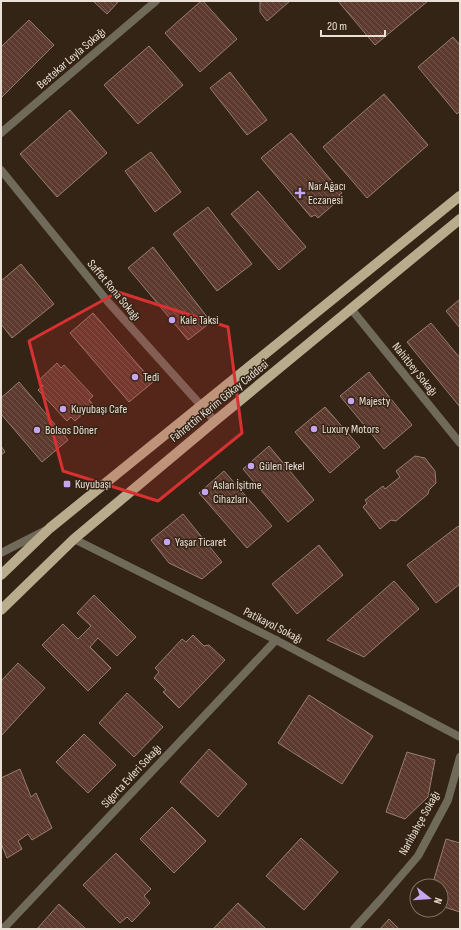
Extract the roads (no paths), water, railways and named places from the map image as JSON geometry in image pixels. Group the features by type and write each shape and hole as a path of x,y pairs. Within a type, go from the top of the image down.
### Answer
{"main road":[{"name":"Fahrettin Kerim Gökay Caddesi","path":"1,575 50,528 460,196"},
{"name":"Fahrettin Kerim Gökay Caddesi","path":"1,610 74,539 460,220"}],"street":[{"name":"Bestekar Leyla Sokağı","path":"1,133 156,1"},
{"name":"Saffet Rona Sokağı","path":"1,170 108,303 215,421"},
{"name":"Nahitbey Sokağı","path":"352,310 460,443"},
{"path":"1,553 50,528"},
{"name":"Patikayol Sokağı","path":"74,539 276,640 460,737"},
{"name":"Sigorta Evleri Sokağı","path":"3,929 276,640"},
{"name":"Narlıbahçe Sokağı","path":"354,929 418,856 448,800 460,757"}],"place":[{"name":"Nar Ağacı Eczanesi","path":"300,193"},
{"name":"Kale Taksi","path":"172,320"},
{"name":"Tedi","path":"135,377"},
{"name":"Majesty","path":"351,401"},
{"name":"Kuyubaşı Cafe","path":"63,409"},
{"name":"Luxury Motors","path":"314,429"},
{"name":"Bolsos Döner","path":"37,430"},
{"name":"Gülen Tekel","path":"251,466"},
{"name":"Kuyubaşı","path":"67,484"},
{"name":"Aslan İşitme Cihazları","path":"205,492"},
{"name":"Yaşar Ticaret","path":"167,542"}]}
